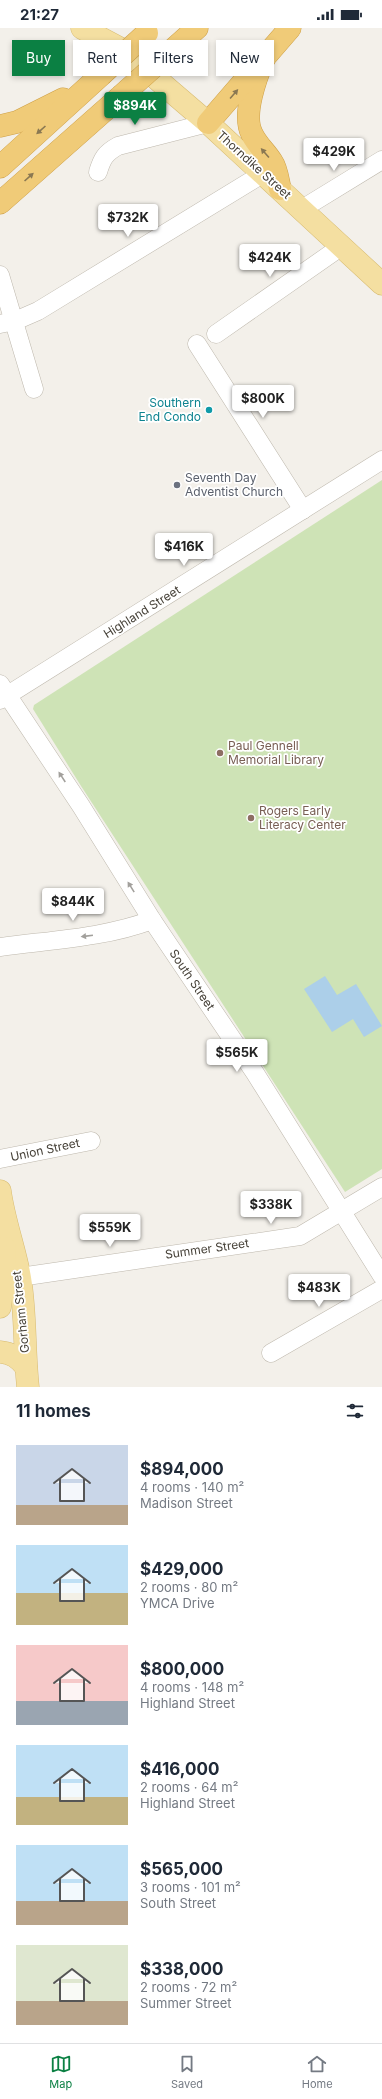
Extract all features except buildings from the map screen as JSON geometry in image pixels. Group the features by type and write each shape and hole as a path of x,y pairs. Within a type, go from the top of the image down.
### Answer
{"highway":[{"path":"0,203 197,28"},
{"path":"274,47 290,28"},
{"path":"131,47 150,30"},
{"path":"0,126 17,122 41,111 99,76"},
{"path":"0,167 100,76"},
{"path":"208,123 249,76"},
{"path":"256,76 251,96 249,115 251,133 273,162 280,189"}],"main road":[{"name":"Thorndike Street","path":"82,28 104,40"},
{"name":"Thorndike Street","path":"107,28 116,40"},
{"name":"Thorndike Street","path":"131,57 264,173 382,284"},
{"name":"Gorham Street","path":"0,1192 3,1214 20,1277 26,1336 27,1377"},
{"path":"0,1307 4,1272 3,1214"},
{"path":"0,1352 11,1354 20,1359 27,1377"}],"street":[{"path":"98,172 101,161 106,152 118,146 208,123"},
{"path":"302,209 382,160"},
{"path":"7,323 38,311 264,173"},
{"path":"216,334 342,246"},
{"path":"0,275 7,323 34,389"},
{"path":"197,344 303,510"},
{"name":"Highland Street","path":"2,693 303,510 382,460"},
{"name":"South Street","path":"2,693 81,806 152,920 255,1073 382,1276"},
{"path":"0,947 106,933 128,929 152,920"},
{"name":"Union Street","path":"0,1159 91,1141"},
{"name":"Summer Street","path":"20,1277 300,1236 382,1187"},
{"path":"271,1353 382,1289"}],"green space":[{"path":"382,480 382,1169 345,1192 81,786 33,709 34,705"}],"water":[{"path":"325,976 337,995 356,984 382,1026 364,1037 353,1019 332,1032 304,989"}],"place":[{"name":"Southern End Condo","path":"209,410"},
{"name":"Seventh Day Adventist Church","path":"177,485"},
{"name":"Paul Gennell Memorial Library","path":"220,753"},
{"name":"Rogers Early Literacy Center","path":"251,818"}]}
